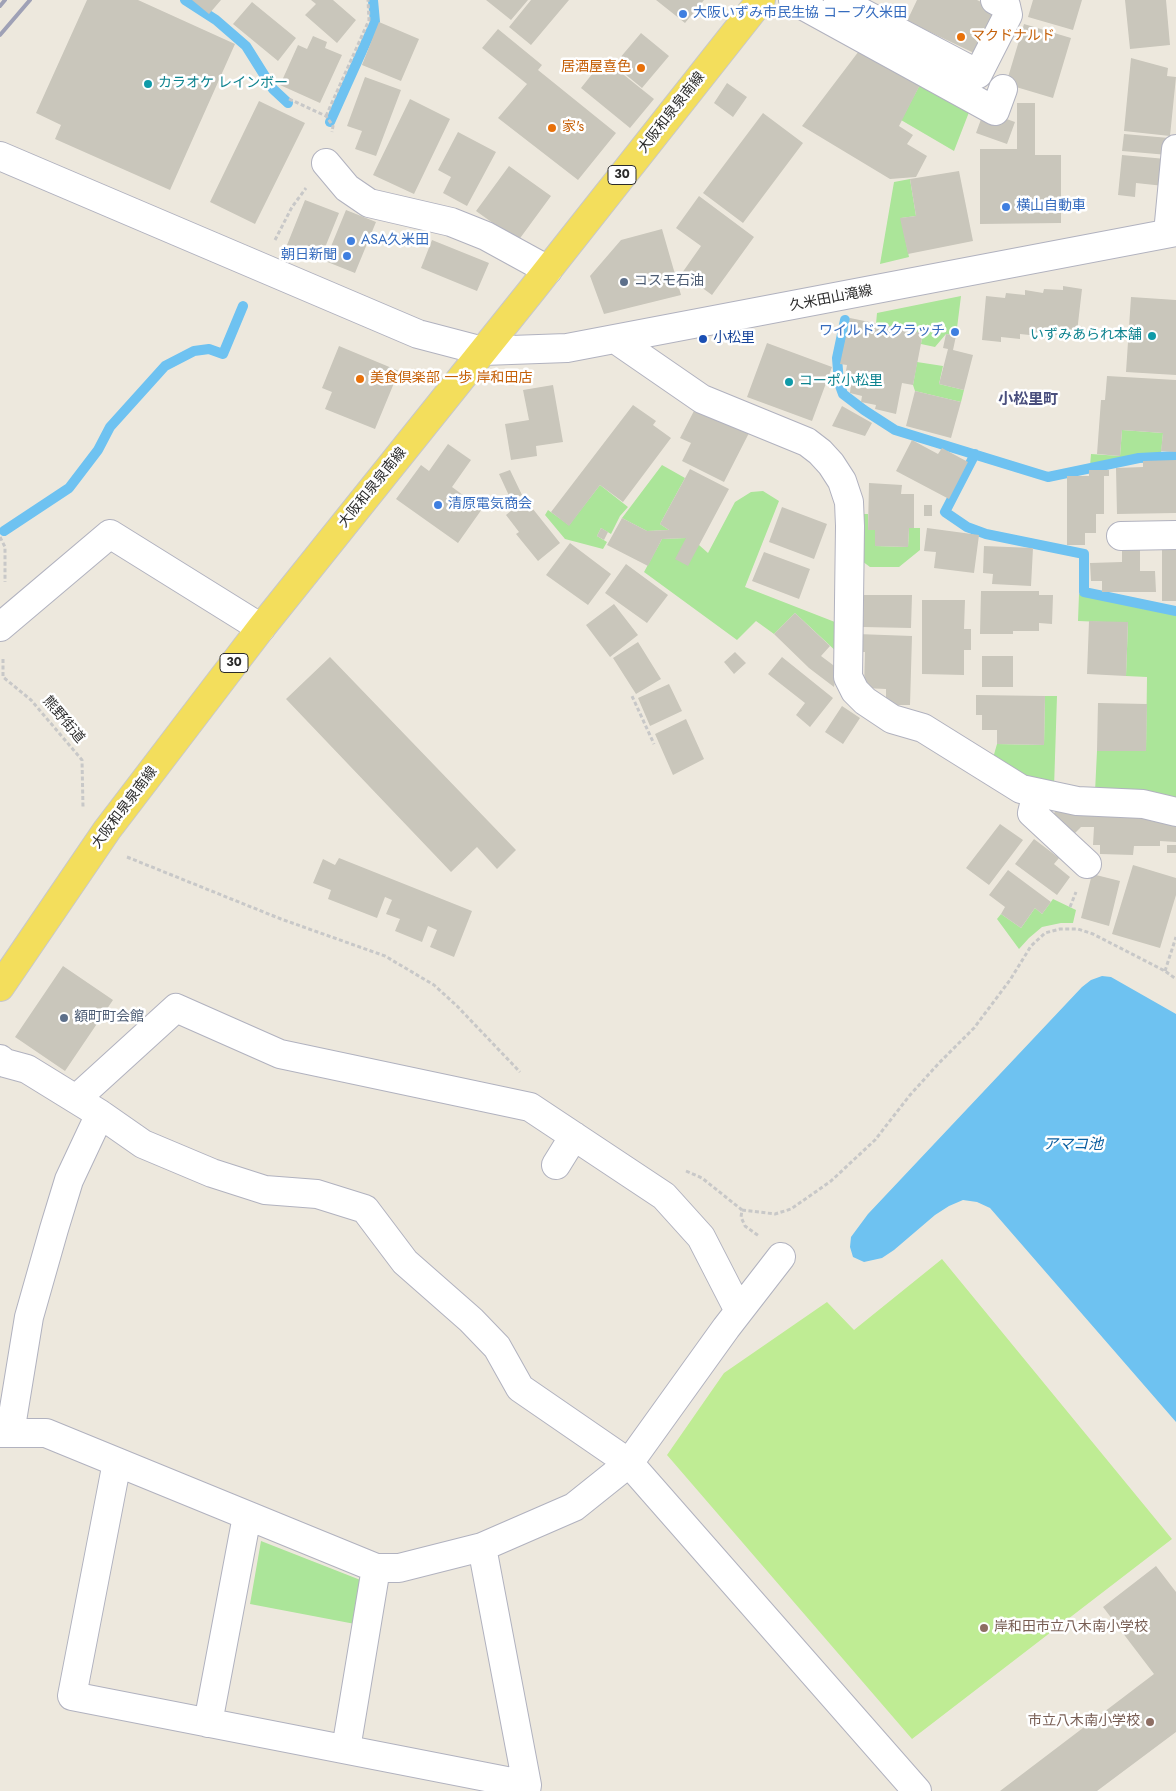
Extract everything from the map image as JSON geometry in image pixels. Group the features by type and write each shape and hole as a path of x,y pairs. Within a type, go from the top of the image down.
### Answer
{"main road":[{"name":"大阪和泉泉南線","path":"0,987 107,830 261,628 548,270 761,0"}],"street":[{"path":"793,0 995,111 1003,89"},
{"path":"838,0 978,74 1008,15 1006,6 995,0"},
{"path":"1172,233 1176,149"},
{"name":"久米田山滝線","path":"0,156 418,334 483,351 567,348 1172,233"},
{"path":"326,163 346,188 369,203 451,222 486,236 548,270"},
{"path":"614,339 702,399 807,442 831,464 842,481 849,502 848,677 850,685 865,700 892,719 923,728 1021,789 1077,801 1142,804 1176,812"},
{"path":"2,626 110,534 261,628"},
{"path":"1121,536 1176,535"},
{"path":"1037,793 1032,813 1087,864"},
{"path":"76,1099 176,1008 280,1054 530,1107 664,1196 701,1237 739,1311"},
{"path":"0,1059 5,1063 27,1069 100,1114 143,1144 212,1173 265,1190 317,1194 365,1209 404,1262 471,1320 497,1347 520,1388 629,1463 917,1791"},
{"path":"100,1114 69,1180 29,1318 5,1433 46,1433 376,1568 399,1568 482,1546 574,1507 629,1463 739,1311 781,1257"},
{"path":"556,1165 574,1136"},
{"path":"117,1462 72,1696 346,1749 526,1788 482,1546"},
{"path":"208,1722 247,1516"},
{"path":"346,1749 376,1568"}],"path":[{"path":"326,116 369,20 368,0"},
{"name":"熊野街道","path":"2,626 3,677 31,700 82,760 83,810 90,818 107,830"},
{"path":"632,696 654,744"},
{"path":"107,830 120,854 281,919 385,956 434,985 457,1006"},
{"path":"742,1210 775,1214 792,1209 831,1181 869,1146 939,1063 974,1028 1010,980 1031,946 1045,933 1060,929 1078,929 1165,970 1176,979"},
{"path":"1165,970 1176,937"}],"green space":[{"path":"922,81 971,107 954,151 901,120"},
{"path":"910,179 916,216 901,218 909,257 880,264 894,182"},
{"path":"961,296 956,336 946,334 935,347 921,344 923,333 876,324 877,313"},
{"path":"917,362 943,366 939,384 964,390 961,402 915,391 913,385"},
{"path":"1122,430 1163,433 1161,454 1140,456 1090,466 1091,454 1120,456"},
{"path":"662,465 685,478 660,524 669,530 647,531 622,518"},
{"path":"600,485 628,507 620,516 611,534 601,528 597,536 607,542 603,549 565,539 545,515 548,510 569,525"},
{"path":"763,491 779,501 745,587 840,624 839,654 795,613 774,634 756,621 737,640 644,572 662,539 686,538 699,545 708,553 735,502 751,492"},
{"path":"856,514 868,514 868,530 875,530 875,546 908,547 909,528 920,528 920,550 899,567 870,567 858,558"},
{"path":"1079,594 1176,615 1176,800 1095,792 1097,751 1146,751 1147,677 1126,676 1128,623 1078,621"},
{"path":"1045,696 1057,696 1054,788 1027,782 993,758 997,744 1044,745"},
{"path":"1053,899 1076,910 1073,923 1061,923 1042,927 1019,949 997,919 1001,914 1021,928 1035,908 1042,914"},
{"name":"岸和田市立八木南小学校","path":"942,1259 1172,1539 912,1739 667,1455 724,1373 827,1302 854,1330"},
{"path":"261,1541 363,1581 355,1624 250,1604"}],"water":[{"name":"アマコ池","path":"1102,976 1111,977 1176,1014 1176,1422 990,1208 977,1202 963,1200 949,1206 882,1258 864,1262 853,1257 850,1247 851,1237 868,1214 1082,987 1091,980"}],"building":[{"name":"カラオケ レインボー","path":"87,0 138,0 235,44 170,190 55,139 61,125 36,113"},
{"path":"192,0 221,0 209,14"},
{"path":"311,0 333,0 356,20 337,43 305,15 316,4"},
{"path":"486,0 528,0 511,20"},
{"path":"531,0 569,0 531,45 509,27"},
{"name":"大阪いずみ市民生協 コープ久米田","path":"656,0 704,0 685,23"},
{"name":"マクドナルド","path":"917,0 977,0 996,9 974,53 907,21"},
{"path":"1033,0 1082,0 1073,30 1028,17"},
{"path":"1125,0 1166,0 1170,45 1130,49"},
{"path":"252,2 296,38 278,61 233,24"},
{"path":"379,22 419,39 401,81 362,65"},
{"path":"1024,24 1071,38 1053,98 1006,84"},
{"path":"498,29 542,65 538,70 616,133 578,180 498,118 527,84 482,48"},
{"path":"641,33 669,56 642,88 614,65"},
{"path":"313,36 327,42 325,48 342,55 320,103 280,85 298,45 307,49"},
{"path":"862,47 922,81 899,126 913,135 907,144 927,156 916,177 890,179 802,126"},
{"path":"1131,58 1168,68 1167,76 1176,77 1170,136 1124,131"},
{"path":"604,59 654,99 630,128 581,88"},
{"path":"365,77 401,90 376,156 355,149 362,131 347,126"},
{"path":"727,83 747,97 733,117 714,103"},
{"path":"410,99 450,119 414,194 373,175"},
{"path":"259,101 305,123 255,224 210,202"},
{"path":"1017,103 1035,103 1035,155 1061,155 1061,223 980,224 980,149 1017,149"},
{"path":"984,111 1015,122 1007,144 976,133"},
{"path":"763,113 803,143 743,223 703,193"},
{"path":"458,132 496,152 467,206 443,193 451,177 438,170"},
{"path":"1124,134 1169,138 1168,155 1122,151"},
{"path":"1122,155 1166,159 1164,186 1136,183 1135,197 1118,195"},
{"path":"509,166 551,196 518,241 476,211"},
{"path":"959,171 973,241 908,254 900,218 916,216 910,179"},
{"path":"699,196 754,237 712,295 682,273 701,246 676,228"},
{"path":"305,200 339,213 324,250 314,246 311,254 287,245"},
{"name":"ASA久米田","path":"346,210 376,222 355,273 325,261"},
{"path":"662,229 681,295 604,314 590,276 621,240"},
{"path":"432,240 489,263 477,291 421,268"},
{"path":"1063,286 1082,289 1077,332 1059,330 1058,335 1039,332 1039,336 1020,334 1020,339 1001,337 1001,342 982,340 986,296 1005,298 1006,293 1025,295 1025,290 1043,293 1044,289 1063,290"},
{"name":"いずみあられ本舗","path":"1131,297 1176,300 1176,375 1126,372"},
{"path":"850,318 923,333 913,385 902,383 896,414 875,409 876,405 861,402 862,396 850,393 851,383 844,382 847,365 840,364"},
{"path":"946,334 956,336 953,350 973,355 964,390 939,384 948,349 943,348"},
{"name":"コーポ小松里","path":"767,343 832,367 812,421 747,397"},
{"path":"339,346 399,371 375,429 325,409 332,392 322,388"},
{"path":"1107,376 1176,380 1176,452 1161,451 1163,433 1122,430 1120,456 1097,454 1101,400 1105,400"},
{"path":"553,385 563,442 536,446 537,456 511,460 505,424 529,420 523,390"},
{"path":"915,391 961,402 951,438 906,426"},
{"path":"633,405 656,421 653,425 671,438 623,502 600,485 569,526 551,512"},
{"path":"842,406 872,423 865,436 832,426"},
{"path":"696,407 749,433 724,482 682,461 691,443 680,438"},
{"path":"912,440 938,454 942,448 968,462 949,499 896,471"},
{"path":"448,444 471,460 452,487 482,509 458,543 396,499 421,465 429,471"},
{"path":"1176,460 1176,513 1117,514 1116,468 1143,467 1143,461"},
{"path":"690,469 729,489 688,566 675,559 686,538 662,539 648,566 607,545 622,518 647,531 669,530 660,524"},
{"path":"510,470 522,495 511,500 499,474"},
{"path":"1089,470 1109,470 1109,476 1104,476 1104,514 1096,514 1096,533 1085,533 1085,545 1067,545 1067,476 1089,476"},
{"path":"869,483 902,485 901,494 914,494 914,528 909,528 908,547 875,546 875,530 868,530"},
{"path":"525,499 560,543 538,561 516,534 519,532 506,515"},
{"path":"924,505 932,505 932,516 924,516"},
{"path":"782,507 827,524 814,559 769,542"},
{"path":"601,528 608,532 604,540 597,536"},
{"path":"927,528 979,535 974,573 934,568 936,552 924,551"},
{"path":"570,543 611,574 588,605 546,575"},
{"path":"984,546 1033,548 1031,586 992,584 993,574 983,573"},
{"path":"1122,550 1140,550 1140,571 1155,571 1156,592 1102,592 1102,581 1091,581 1090,563 1122,562"},
{"path":"1162,550 1176,550 1176,601 1162,601"},
{"path":"764,552 810,569 799,599 752,581"},
{"path":"626,564 668,595 647,623 605,593"},
{"path":"981,591 1039,591 1039,595 1053,595 1052,624 1039,623 1039,631 1013,631 1013,634 980,634"},
{"path":"864,595 912,595 911,628 863,627"},
{"path":"922,600 965,600 964,629 971,629 971,650 964,650 964,675 922,674"},
{"path":"614,604 638,635 610,657 586,625"},
{"path":"795,613 830,646 821,656 837,668 834,687 809,668 774,634"},
{"path":"1089,621 1128,622 1126,676 1087,674"},
{"path":"857,634 912,636 910,705 886,705 886,689 864,688 865,652 856,652"},
{"path":"638,642 661,679 636,694 613,658"},
{"path":"735,652 746,663 734,674 724,662"},
{"path":"982,656 1013,656 1013,687 982,687"},
{"path":"330,657 516,850 497,869 477,847 451,872 286,699"},
{"path":"782,657 833,698 810,727 796,715 805,703 768,674"},
{"path":"669,684 682,711 650,726 638,698"},
{"path":"976,695 1045,696 1044,745 997,744 997,730 982,730 982,715 976,715"},
{"path":"1098,703 1147,704 1146,751 1097,751"},
{"path":"842,706 860,718 843,744 825,732"},
{"path":"686,719 704,759 673,775 655,734"},
{"path":"1057,809 1176,821 1176,842 1160,841 1160,846 1134,846 1133,855 1100,854 1100,845 1093,845 1094,827 1081,827 1074,834 1052,816"},
{"path":"1000,824 1023,840 989,885 966,868"},
{"path":"1034,839 1059,858 1054,864 1070,877 1057,895 1015,864"},
{"path":"1167,845 1176,845 1176,853 1167,853"},
{"path":"339,858 472,911 454,957 430,947 437,930 428,926 422,942 395,931 400,919 386,914 392,900 385,897 377,918 328,899 331,890 313,883 323,859 335,865"},
{"path":"1133,865 1176,878 1176,895 1160,948 1112,934"},
{"path":"1008,870 1051,902 1042,914 1035,908 1021,928 1001,914 1005,907 989,895"},
{"path":"1092,874 1120,881 1109,926 1081,918"},
{"name":"額町町会館","path":"63,966 113,1000 65,1071 15,1037"},
{"path":"1156,1566 1176,1592 1176,1732 1097,1791 1000,1791 1154,1674 1103,1607"}],"waterway":[{"path":"185,0 216,20 246,46 273,89 288,103"},
{"path":"330,122 375,22 373,0"},
{"path":"4,531 69,488 98,450 110,427 165,366 194,351 209,349 223,354 243,306"},
{"path":"845,320 837,358 839,383 843,394 895,430 1048,477 1139,458 1176,456"},
{"path":"975,454 945,512 967,527 986,534 1084,554 1084,592 1176,611"}],"railway":[{"path":"0,6 5,0"},
{"path":"0,35 30,0"}],"place":[{"name":"大阪いずみ市民生協 コープ久米田","path":"683,14"},
{"name":"マクドナルド","path":"961,37"},
{"name":"居酒屋喜色","path":"641,68"},
{"name":"カラオケ レインボー","path":"148,84"},
{"name":"家's","path":"552,128"},
{"name":"横山自動車","path":"1006,207"},
{"name":"ASA久米田","path":"351,241"},
{"name":"朝日新聞","path":"347,256"},
{"name":"コスモ石油","path":"624,282"},
{"name":"ワイルドスクラッチ","path":"955,332"},
{"name":"いずみあられ本舗","path":"1152,336"},
{"name":"小松里","path":"703,339"},
{"name":"美食倶楽部 一歩 岸和田店","path":"360,379"},
{"name":"コーポ小松里","path":"789,382"},
{"name":"清原電気商会","path":"438,505"},
{"name":"額町町会館","path":"64,1018"},
{"name":"岸和田市立八木南小学校","path":"984,1628"},
{"name":"市立八木南小学校","path":"1150,1722"}],"district":[{"name":"小松里町","path":"1028,400"}]}
